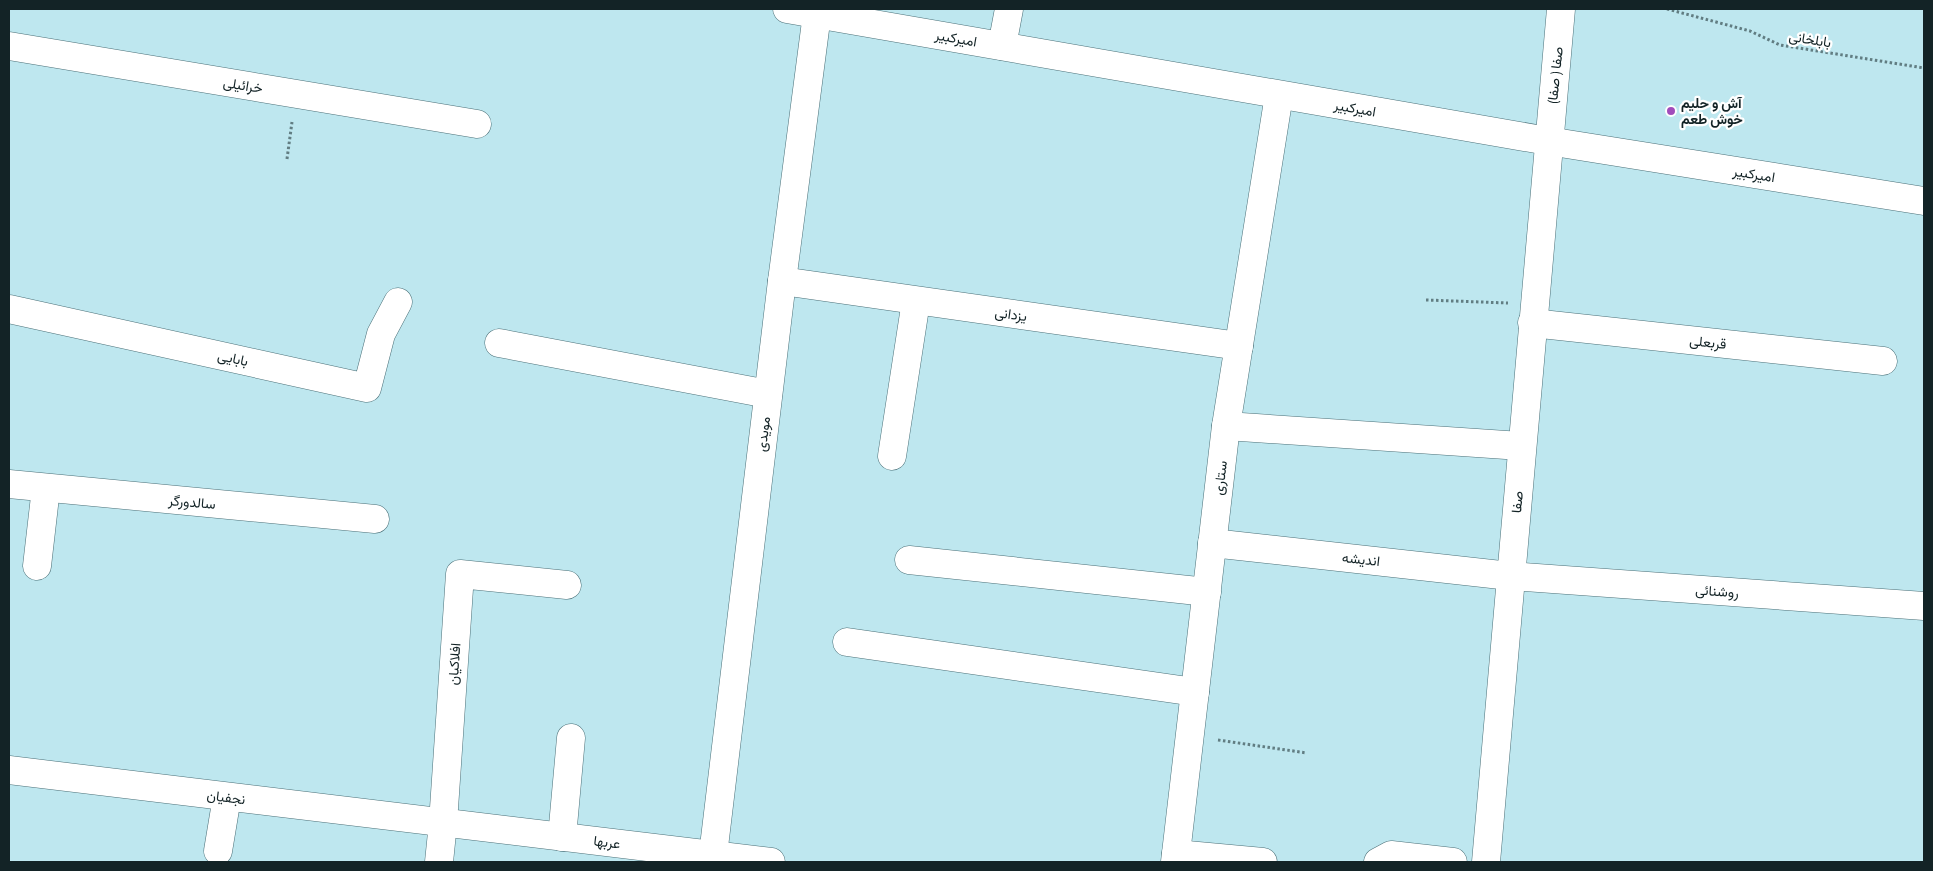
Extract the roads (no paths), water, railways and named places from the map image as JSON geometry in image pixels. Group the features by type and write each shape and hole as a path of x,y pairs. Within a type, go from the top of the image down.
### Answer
{"street":[{"name":"امیرکبیر","path":"786,9 1548,141 1924,201"},
{"path":"1002,46 1009,9"},
{"name":"صفا ( صفا)","path":"1548,141 1561,9"},
{"name":"مویدی","path":"713,855 768,394 817,14"},
{"name":"خرائیلی","path":"9,46 477,124"},
{"name":"ستاری","path":"1176,858 1226,426 1279,95"},
{"name":"صفا","path":"1486,862 1548,141"},
{"name":"یزدانی","path":"782,281 1239,346"},
{"path":"892,456 916,300"},
{"name":"بابایی","path":"9,309 367,388 381,334 398,302"},
{"name":"قربعلی","path":"1533,314 1883,361"},
{"path":"499,343 768,394"},
{"path":"1226,426 1521,446"},
{"name":"سالدورگر","path":"9,484 375,519"},
{"path":"37,566 46,488"},
{"name":"اندیشه","path":"1212,543 1510,576"},
{"path":"909,560 1207,592"},
{"name":"افلاکیان","path":"439,862 460,574 567,585"},
{"name":"روشنائی","path":"1510,576 1924,606"},
{"path":"847,642 1195,692"},
{"path":"562,837 571,738"},
{"name":"نجفیان","path":"9,770 443,823"},
{"path":"218,851 227,797"},
{"name":"عربها","path":"443,823 771,862"},
{"path":"1378,862 1391,855 1454,862"},
{"path":"1176,858 1264,862"}],"place":[{"name":"آش و حلیم خوش طعم","path":"1671,111"}]}
